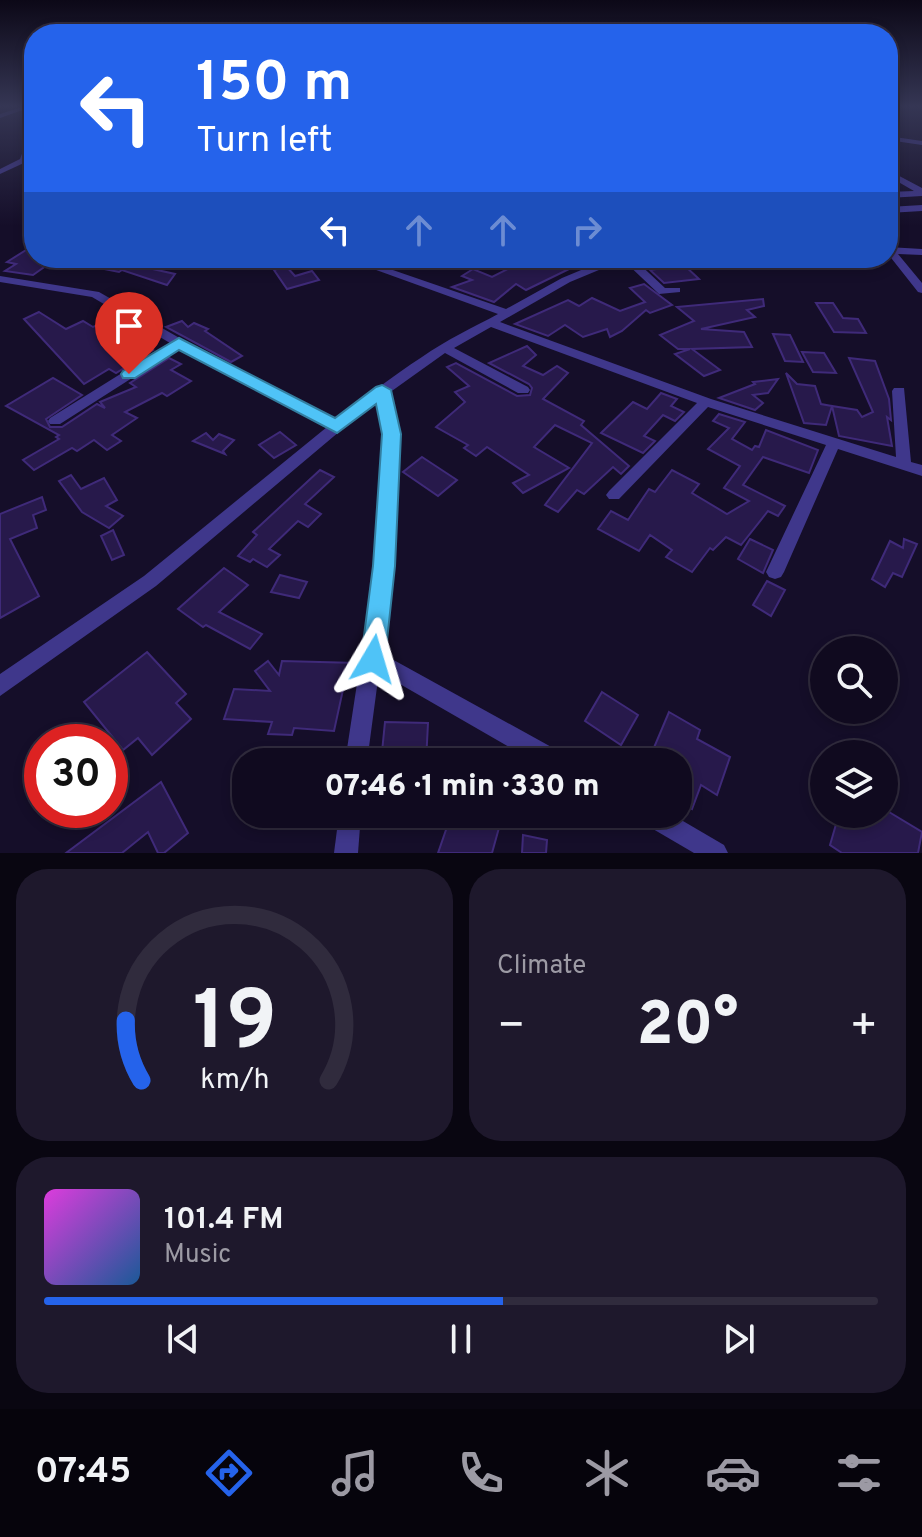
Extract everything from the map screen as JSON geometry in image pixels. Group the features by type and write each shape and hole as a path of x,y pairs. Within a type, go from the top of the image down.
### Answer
{"street":[{"path":"0,172 24,158"},
{"path":"898,178 922,193"},
{"path":"898,194 922,193"},
{"path":"898,209 922,208"},
{"path":"898,251 922,252"},
{"path":"898,261 922,290"},
{"path":"377,268 507,313"},
{"path":"0,686 150,581 382,390 488,322 595,268"},
{"path":"638,268 663,292 676,290"},
{"path":"0,279 89,292 337,427"},
{"path":"488,322 706,402 922,471"},
{"path":"55,421 179,343"},
{"path":"444,348 523,390"},
{"path":"358,748 384,566 392,434 382,390"},
{"path":"899,391 904,465"},
{"path":"614,495 706,402"},
{"path":"775,572 834,443"},
{"path":"373,659 531,748"},
{"path":"346,853 349,828"},
{"path":"673,828 716,853"}],"building":[{"path":"24,251 24,268 43,268 33,275 5,271 16,264 7,262"},
{"path":"99,268 148,268 175,274 167,285 122,270"},
{"path":"288,268 295,276 312,271 319,280 287,289 274,270"},
{"path":"510,268 572,268 526,290 516,284 494,302 452,287 472,280 462,276 473,269 492,277"},
{"path":"687,268 699,279 664,283 650,270"},
{"path":"644,284 672,305 650,313 646,310 622,331 610,337 607,329 583,337 565,325 548,336 515,324 568,300 579,306 592,298 620,311 645,302 630,288"},
{"path":"763,299 764,306 747,310 755,317 701,329 744,332 752,347 692,349 720,370 704,376 675,354 690,349 678,349 660,335 694,321 677,307"},
{"path":"816,303 833,303 843,318 858,319 866,333 834,332"},
{"path":"39,312 66,329 83,321 93,327 114,318 124,327 114,331 139,348 144,345 153,350 116,373 109,369 84,384 24,319"},
{"path":"182,321 188,327 194,323 208,329 205,331 242,356 231,362 166,327"},
{"path":"773,334 790,335 803,362 785,361"},
{"path":"527,346 536,355 523,366 543,375 557,366 568,373 543,399 584,421 581,425 629,466 621,474 613,467 584,494 577,490 558,512 545,505 592,443 555,425 534,447 569,468 523,493 513,483 529,475 487,447 476,456 464,448 468,445 436,427 465,402 455,392 469,386 447,367 456,363 517,396 530,395 532,388 529,384 489,363"},
{"path":"802,352 824,353 836,373 813,372"},
{"path":"169,358 181,364 171,370 191,381 167,396 162,393 125,412 137,418 112,435 121,441 107,450 94,440 77,451 72,448 34,470 23,460 59,439 56,437 59,435 6,406 53,378 82,395 46,419 50,427 62,427 97,404 105,408 100,402 136,387 130,383"},
{"path":"849,358 875,361 889,399 891,420 887,417 892,446 839,436 832,406 857,410 862,417 873,412"},
{"path":"786,373 797,384 815,386 821,404 832,406 826,425 804,423"},
{"path":"778,379 768,393 753,395 763,403 755,410 719,398 755,384 753,382"},
{"path":"661,393 677,399 671,406 684,412 675,421 663,415 644,436 655,441 643,453 601,433 633,402 647,409"},
{"path":"719,414 745,422 732,439 752,450 755,446 759,447 766,430 818,450 809,473 763,457 743,485 785,506 778,516 768,511 741,545 726,537 713,550 710,548 692,572 666,557 672,550 650,535 639,551 598,529 611,511 628,520 649,489 655,492 672,470 699,484 692,493 727,514 749,501 724,488 740,466 708,449 729,428 713,421"},
{"path":"280,432 296,445 274,458 259,445"},
{"path":"206,433 213,440 219,434 234,440 223,451 225,454 193,441"},
{"path":"422,457 457,480 438,496 403,472"},
{"path":"320,470 334,477 305,504 321,514 308,527 298,521 269,549 280,555 267,567 253,559 250,562 238,556 257,535 253,532"},
{"path":"71,475 81,489 104,478 117,500 106,506 123,516 109,528 82,512 59,481"},
{"path":"42,497 46,510 33,515 37,528 10,539 39,596 0,618 0,514"},
{"path":"113,530 124,555 112,560 101,536"},
{"path":"750,539 773,550 763,573 738,559"},
{"path":"904,539 917,544 902,577 893,573 885,587 872,579 890,541 903,548"},
{"path":"224,568 248,585 219,612 262,634 250,649 206,625 203,627 178,609"},
{"path":"280,575 307,582 299,598 271,592"},
{"path":"767,581 785,590 771,616 753,605"},
{"path":"147,652 186,694 176,703 191,719 152,755 138,738 128,746 128,724 102,724 84,702"},
{"path":"268,661 279,675 282,661 357,663 354,686 344,685 334,731 294,728 292,735 268,734 272,722 224,719 234,689 270,691 255,671"},
{"path":"602,692 638,715 621,745 585,721"},
{"path":"669,712 700,730 697,739 730,757 717,795 701,785 692,809 692,748 654,748"},
{"path":"385,722 428,723 427,748 382,748"},
{"path":"161,782 188,833 164,853 158,853 148,832 122,853 66,853 99,828 128,828 128,807"},
{"path":"898,817 922,832 918,853 842,853 830,845 835,828 898,828"},
{"path":"447,828 499,828 492,853 438,853"},
{"path":"523,835 547,840 546,853 522,853"}],"route":[{"path":"129,374 179,343 337,427 382,390 392,434 384,566 373,659"}]}
